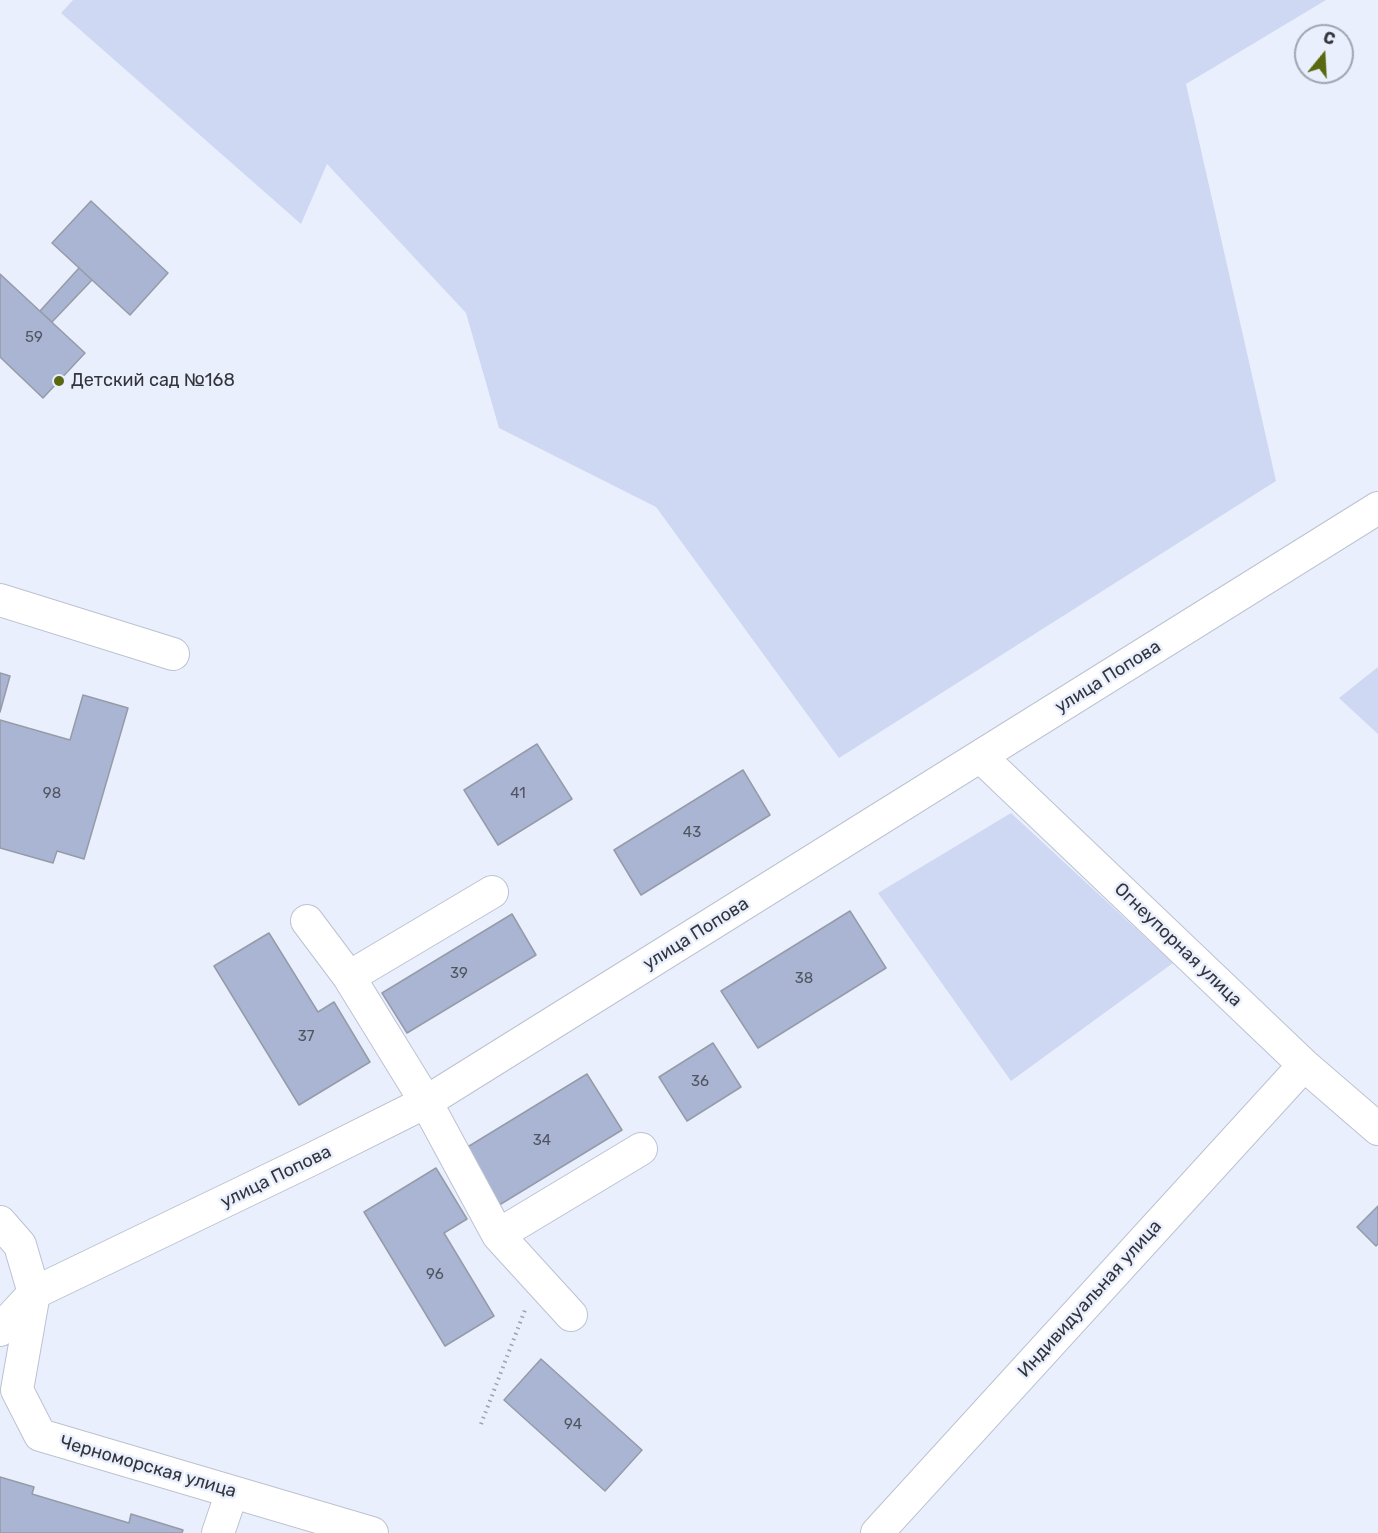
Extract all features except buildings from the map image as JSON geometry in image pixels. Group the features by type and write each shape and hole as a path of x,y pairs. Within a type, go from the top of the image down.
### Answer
{"street":[{"name":"улица Попова","path":"0,1330 34,1293 279,1176 426,1102 1378,508"},
{"path":"0,600 173,654"},
{"name":"Огнеупорная улица","path":"981,757 1304,1065 1378,1129"},
{"path":"349,977 492,892"},
{"path":"307,921 349,977 426,1102 498,1235 571,1315"},
{"name":"Индивидуальная улица","path":"877,1533 1304,1065"},
{"path":"498,1235 641,1149"},
{"name":"Черноморская улица","path":"0,1222 20,1245 34,1293 17,1390 40,1435 372,1533"},
{"path":"218,1533 232,1492"}],"path":[{"path":"481,1424 537,1278"}],"shaded area":[{"path":"73,0 1326,0 1186,84 1276,481 839,758 656,507 499,428 466,313 327,164 301,224 61,13"},
{"path":"1378,667 1378,734 1339,698"},
{"path":"1011,813 1173,963 1011,1081 878,893"}],"place":[{"name":"Детский сад №168","path":"59,381"}]}
